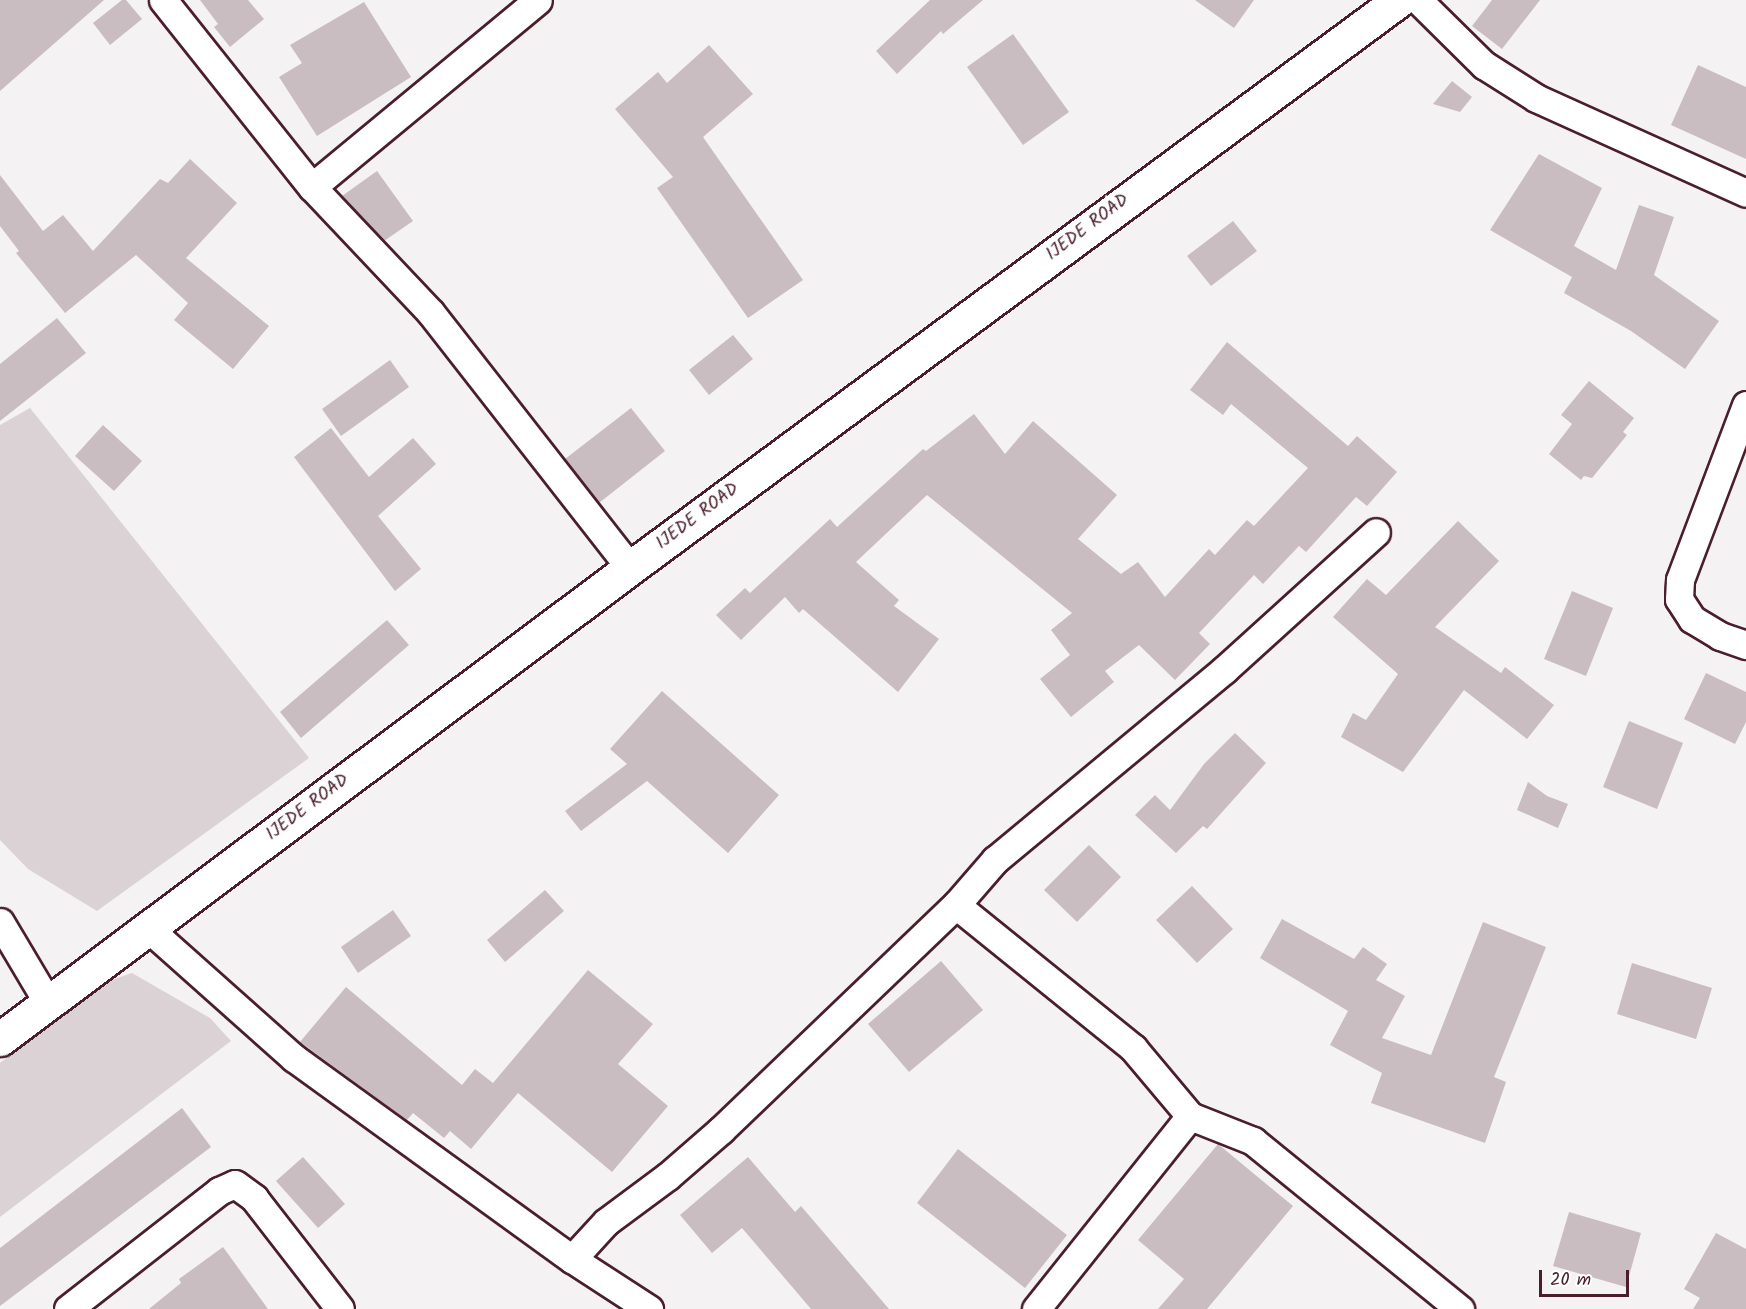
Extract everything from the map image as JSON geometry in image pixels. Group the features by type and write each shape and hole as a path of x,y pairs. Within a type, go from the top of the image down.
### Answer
{"main road":[{"name":"IJEDE ROAD","path":"0,1039 630,567 1399,0"}],"street":[{"path":"163,0 312,188 431,313 630,567"},
{"path":"312,188 538,0"},
{"path":"1418,0 1484,65 1536,98 1746,193"},
{"path":"1746,405 1680,580 1679,599 1692,619 1720,636 1746,645"},
{"path":"572,1259 606,1222 668,1176 721,1130 956,905 995,860 1224,670 1376,532"},
{"path":"956,905 1133,1048 1190,1116 1253,1142 1460,1309"},
{"path":"0,922 48,1003"},
{"path":"149,929 294,1058 572,1259 649,1309"},
{"path":"1036,1309 1190,1116"},
{"path":"72,1308 219,1191 236,1184 254,1198 340,1309"}],"shaded area":[{"path":"30,408 309,758 97,911 28,869 0,840 0,425"},
{"path":"132,973 210,1018 231,1041 0,1217 0,1063 100,984"}],"building":[{"path":"0,0 104,0 0,91"},
{"path":"122,0 126,0 142,19 110,45 93,23"},
{"path":"200,0 248,0 264,19 230,47 214,27 218,24"},
{"path":"930,0 983,0 943,34 941,31 897,74 876,51"},
{"path":"1195,0 1254,0 1234,28"},
{"path":"1492,0 1540,0 1502,49 1472,26"},
{"path":"364,2 411,77 317,136 279,77 302,63 290,45"},
{"path":"1013,34 1069,112 1023,145 967,67"},
{"path":"709,45 753,94 703,137 803,280 748,318 657,188 673,177 615,109 658,72 667,83"},
{"path":"1698,65 1746,87 1746,159 1671,125"},
{"path":"1452,81 1472,97 1460,112 1433,104"},
{"path":"1539,154 1602,188 1574,246 1616,270 1639,205 1674,217 1654,275 1719,321 1685,369 1631,331 1564,293 1572,277 1490,230"},
{"path":"190,159 237,203 186,258 269,326 233,369 174,320 188,303 136,255 65,313 16,253 19,251 0,226 0,175 43,231 63,215 93,251 160,179 168,183"},
{"path":"377,171 413,221 384,241 342,196"},
{"path":"1233,221 1257,251 1211,286 1187,256"},
{"path":"57,318 86,353 0,421 0,364"},
{"path":"733,335 753,359 709,395 689,370"},
{"path":"1227,342 1348,446 1357,436 1397,472 1367,506 1356,497 1306,552 1299,546 1263,584 1254,575 1199,633 1210,644 1175,680 1139,645 1105,671 1114,682 1071,717 1040,679 1070,655 1051,630 1072,613 927,495 856,562 899,600 894,606 939,639 898,692 803,609 799,613 785,597 741,640 716,615 745,588 750,593 830,519 837,527 923,449 926,451 974,414 1005,454 1033,421 1117,495 1078,539 1121,574 1138,562 1165,597 1209,549 1215,555 1247,520 1254,526 1308,468 1231,404 1223,415 1190,390"},
{"path":"390,360 409,387 341,436 322,409"},
{"path":"1589,381 1634,418 1623,432 1627,435 1592,478 1584,476 1581,480 1549,454 1572,424 1561,415"},
{"path":"631,408 665,451 599,503 565,459"},
{"path":"103,425 142,461 114,491 75,456"},
{"path":"331,428 369,477 413,438 436,464 378,516 421,569 395,591 294,457"},
{"path":"1458,521 1499,561 1435,627 1501,673 1505,667 1554,705 1527,739 1464,690 1403,772 1341,737 1353,713 1366,720 1398,674 1333,617 1367,579 1386,595"},
{"path":"1572,591 1613,608 1586,676 1544,659"},
{"path":"387,620 409,645 301,738 280,712"},
{"path":"1706,673 1746,692 1746,722 1735,744 1684,719"},
{"path":"662,691 779,795 728,853 647,781 581,831 565,811 627,764 610,749"},
{"path":"1629,721 1683,743 1657,809 1603,787"},
{"path":"1235,733 1266,763 1207,829 1203,826 1176,853 1135,815 1155,795 1170,810 1204,764"},
{"path":"1528,782 1547,796 1568,804 1558,828 1517,810"},
{"path":"1089,845 1121,877 1077,922 1044,890"},
{"path":"1192,886 1233,929 1197,963 1156,920"},
{"path":"545,890 564,911 505,962 487,940"},
{"path":"393,910 411,936 358,973 341,947"},
{"path":"1282,919 1354,959 1363,947 1387,964 1376,980 1405,996 1382,1038 1431,1055 1483,922 1546,947 1494,1077 1506,1082 1485,1143 1371,1103 1382,1073 1330,1045 1348,1011 1260,958"},
{"path":"941,961 983,1010 909,1072 868,1024"},
{"path":"1632,963 1712,988 1696,1039 1617,1014"},
{"path":"588,970 653,1024 618,1064 668,1106 612,1172 518,1093 471,1149 450,1131 444,1138 413,1113 407,1120 300,1042 346,987 462,1085 475,1069 493,1083"},
{"path":"182,1108 211,1147 0,1306 0,1248"},
{"path":"1218,1144 1293,1206 1207,1309 1158,1309 1184,1279 1138,1240"},
{"path":"958,1149 1067,1235 1025,1288 917,1203"},
{"path":"303,1157 345,1204 318,1228 276,1181"},
{"path":"748,1157 795,1212 801,1206 889,1309 811,1309 742,1228 712,1253 680,1215"},
{"path":"1569,1212 1641,1233 1626,1287 1553,1266"},
{"path":"1716,1233 1746,1249 1746,1309 1693,1309 1700,1298 1684,1289"},
{"path":"223,1247 268,1309 149,1309 181,1283 179,1279"}]}
